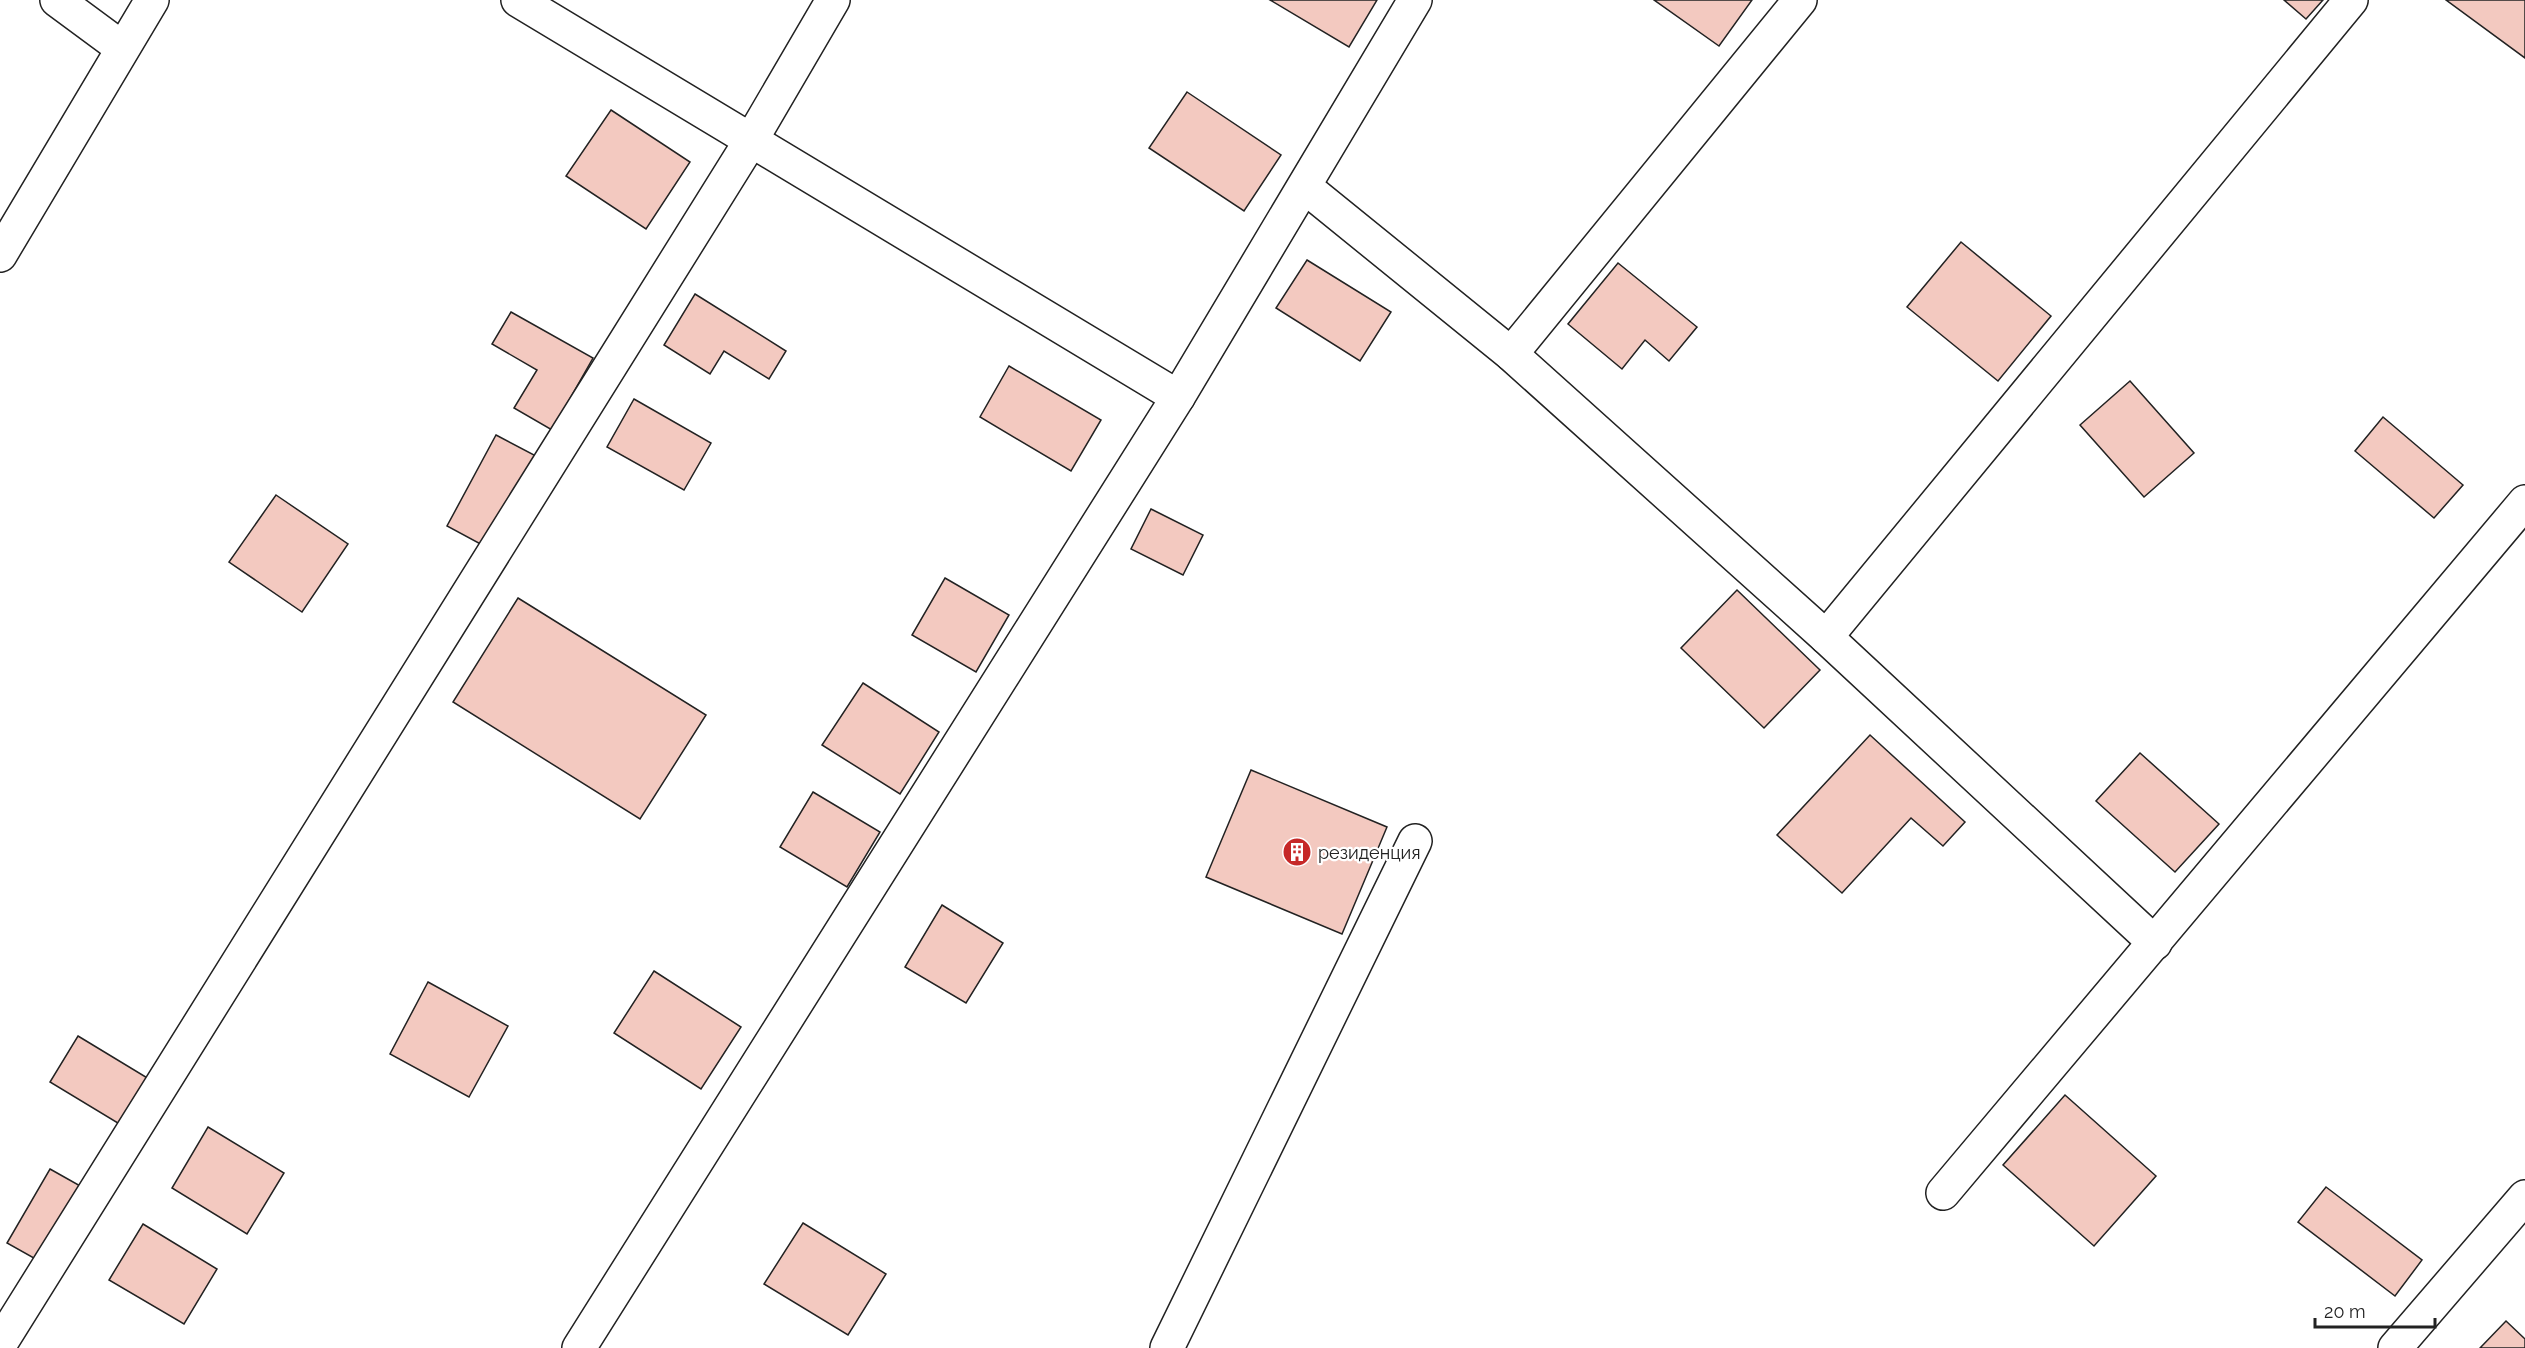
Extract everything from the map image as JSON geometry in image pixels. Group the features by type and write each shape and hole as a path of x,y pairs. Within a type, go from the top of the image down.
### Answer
{"main road":[{"path":"57,0 122,48"},
{"path":"0,255 152,0"},
{"path":"518,0 750,142 1178,397"},
{"path":"0,1344 750,142 833,0"},
{"path":"579,1348 1178,397 1415,0"},
{"path":"1511,354 1800,0"},
{"path":"1826,637 2351,0"},
{"path":"1305,187 1511,354 1826,637 2155,943"},
{"path":"1943,1192 2525,502"},
{"path":"1167,1348 1415,841"},
{"path":"2394,1348 2525,1197"}],"building":[{"path":"1270,0 1377,0 1349,47"},
{"path":"1654,0 1752,0 1719,46"},
{"path":"2284,0 2323,0 2306,19"},
{"path":"2446,0 2525,0 2525,58"},
{"path":"1187,92 1281,155 1244,211 1149,148"},
{"path":"611,110 690,162 646,229 566,176"},
{"path":"1961,242 2051,316 1998,381 1907,307"},
{"path":"1307,260 1391,312 1360,361 1276,308"},
{"path":"1618,263 1697,327 1669,361 1645,340 1622,369 1568,324"},
{"path":"695,294 786,351 769,379 724,351 710,374 664,345"},
{"path":"511,312 593,358 552,430 514,408 537,370 492,344"},
{"path":"1009,366 1101,420 1071,471 980,417"},
{"path":"2130,381 2194,453 2144,497 2080,425"},
{"path":"634,399 711,443 684,490 607,447"},
{"path":"2383,417 2463,485 2434,518 2355,451"},
{"path":"496,435 536,456 486,547 447,526"},
{"path":"276,495 348,544 302,612 229,562"},
{"path":"1151,509 1203,535 1183,575 1131,549"},
{"path":"945,578 1009,615 976,672 912,635"},
{"path":"1737,590 1820,670 1764,728 1681,648"},
{"path":"518,598 706,715 640,819 453,702"},
{"path":"863,683 939,732 900,794 822,745"},
{"path":"1870,735 1965,822 1943,846 1911,818 1842,893 1777,835"},
{"path":"2140,753 2219,824 2175,872 2096,801"},
{"name":"резиденция","path":"1251,770 1387,827 1342,934 1206,877"},
{"path":"813,792 880,832 847,887 780,847"},
{"path":"942,905 1003,943 966,1003 905,967"},
{"path":"654,971 741,1027 701,1089 614,1033"},
{"path":"428,982 508,1026 469,1097 390,1054"},
{"path":"78,1036 159,1085 131,1131 50,1082"},
{"path":"2065,1095 2156,1176 2094,1246 2003,1165"},
{"path":"208,1127 284,1173 247,1234 172,1188"},
{"path":"50,1169 91,1192 48,1266 7,1243"},
{"path":"2326,1187 2422,1260 2395,1296 2298,1222"},
{"path":"803,1223 886,1274 848,1335 764,1284"},
{"path":"143,1224 217,1269 184,1324 109,1280"},
{"path":"2506,1321 2525,1339 2525,1348 2480,1348"}],"place":[{"name":"резиденция","path":"1297,852"}]}
